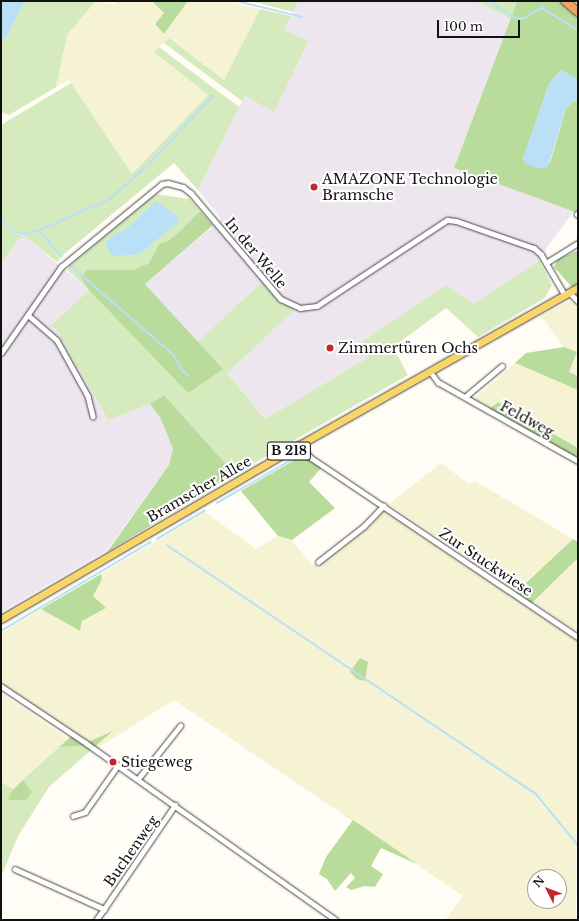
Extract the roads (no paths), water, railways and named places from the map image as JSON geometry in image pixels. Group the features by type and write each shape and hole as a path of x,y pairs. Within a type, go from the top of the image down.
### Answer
{"highway":[{"path":"566,1 578,7"},
{"path":"566,1 578,12"}],"main road":[{"name":"Bramscher Allee","path":"1,619 301,444 578,287"}],"street":[{"name":"In der Welle","path":"1,353 61,267 162,184 168,183 183,187 191,193 281,300 300,308 317,306 447,220 456,221 534,248 567,293 578,301"},
{"path":"546,263 578,243"},
{"path":"28,315 56,340 88,396 93,416"},
{"path":"465,397 502,366"},
{"name":"Feldweg","path":"430,371 438,382 578,461"},
{"name":"Zur Stuckwiese","path":"301,444 310,456 578,637"},
{"path":"318,562 364,526 382,506"},
{"path":"1,686 118,765 336,920"},
{"path":"138,779 180,726"},
{"path":"74,816 85,812 118,765"},
{"name":"Buchenweg","path":"96,920 175,805"},
{"path":"14,870 104,909"}],"water":[{"path":"1,1 25,1 6,39 1,40"},
{"path":"561,70 578,80 578,100 573,101 566,108 548,167 543,169 531,166 524,162 524,155 549,84"},
{"path":"156,201 178,217 179,221 140,254 115,256 110,254 106,242 115,234 124,231"}],"waterway":[{"path":"237,1 302,17"},
{"path":"489,1 518,19 525,18 544,6"},
{"path":"542,8 578,30"},
{"path":"1,220 16,232 24,234 38,231 110,199 150,163 213,96"},
{"path":"39,230 62,256"},
{"path":"70,265 174,355 182,370 189,376"},
{"path":"217,503 300,455"},
{"path":"157,539 204,511"},
{"path":"1,631 151,542"},
{"path":"167,545 537,795 578,845"}],"place":[{"name":"AMAZONE Technologie Bramsche","path":"314,187"},
{"name":"Zimmertüren Ochs","path":"330,348"},
{"name":"Stiegeweg","path":"113,762"}]}
